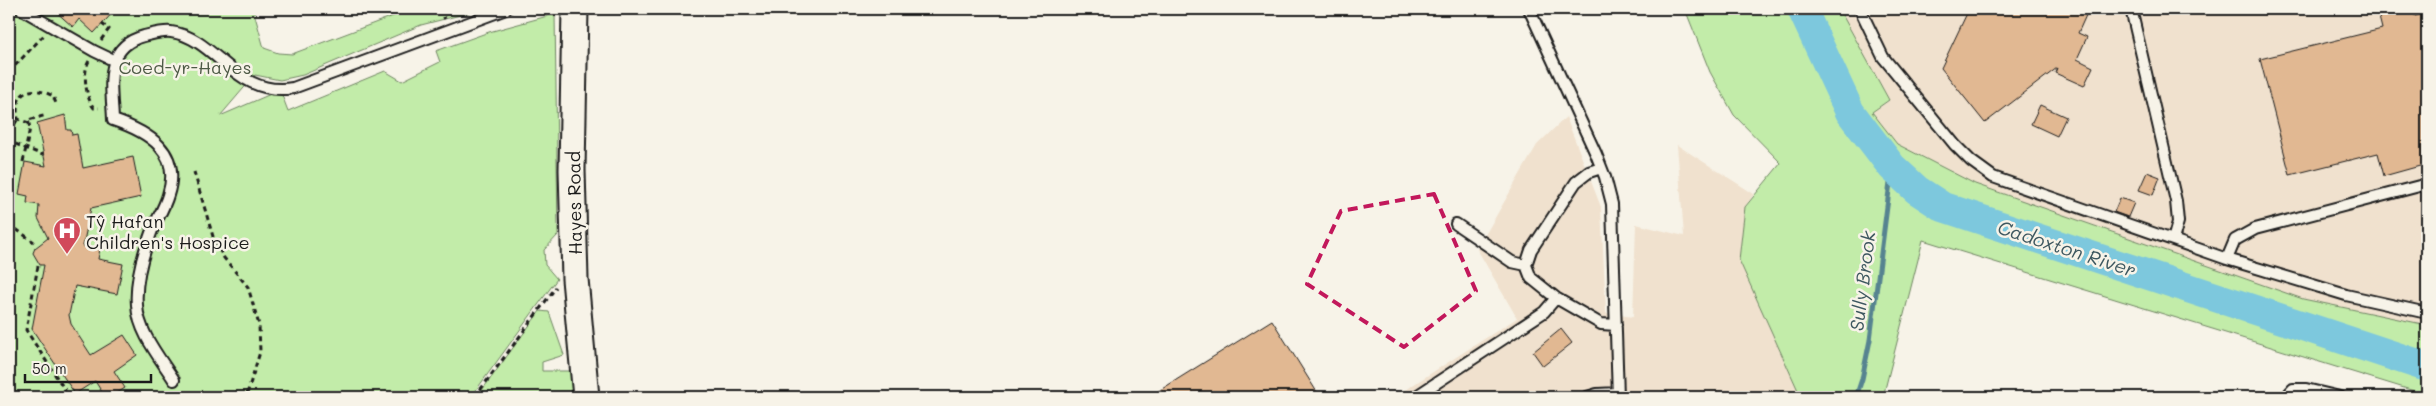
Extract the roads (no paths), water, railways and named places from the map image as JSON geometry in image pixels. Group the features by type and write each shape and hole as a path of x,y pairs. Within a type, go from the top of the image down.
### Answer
{"street":[{"name":"Hayes Road","path":"575,9 572,170 575,279 586,397"}],"lane":[{"path":"21,9 115,61"},
{"path":"174,380 148,338 137,305 139,279 146,247 168,195 172,170 166,152 138,131 113,120 111,69 121,50 137,38 169,31 200,45 250,82 268,89 280,90 293,88 506,9"},
{"path":"1529,9 1579,114 1601,168 1612,204 1618,395 1597,394 1586,397"},
{"path":"1860,9 1883,57 1955,145 1980,168 2006,183 2227,259 2346,296 2427,313"},
{"path":"2131,9 2176,201 2178,222 2173,240"},
{"path":"1601,168 1589,172 1576,182 1530,250 1526,265 1531,278 1556,298 1601,324 1616,326"},
{"path":"2227,259 2236,240 2255,229 2427,184"},
{"path":"1456,224 1512,262 1526,265"},
{"path":"1415,397 1544,312 1556,298"},
{"path":"2286,397 2297,388 2340,397"}],"waterway":[{"name":"Cadoxton River","path":"1802,9 1850,112 1892,167 1917,190 1943,207 2427,367"},
{"name":"Sully Brook","path":"1856,397 1862,379 1870,340 1892,167"}],"place":[{"name":"Tŷ Hafan Children's Hospice","path":"67,255"}],"park label":[{"name":"Coed-yr-Hayes","path":"185,67"}]}
